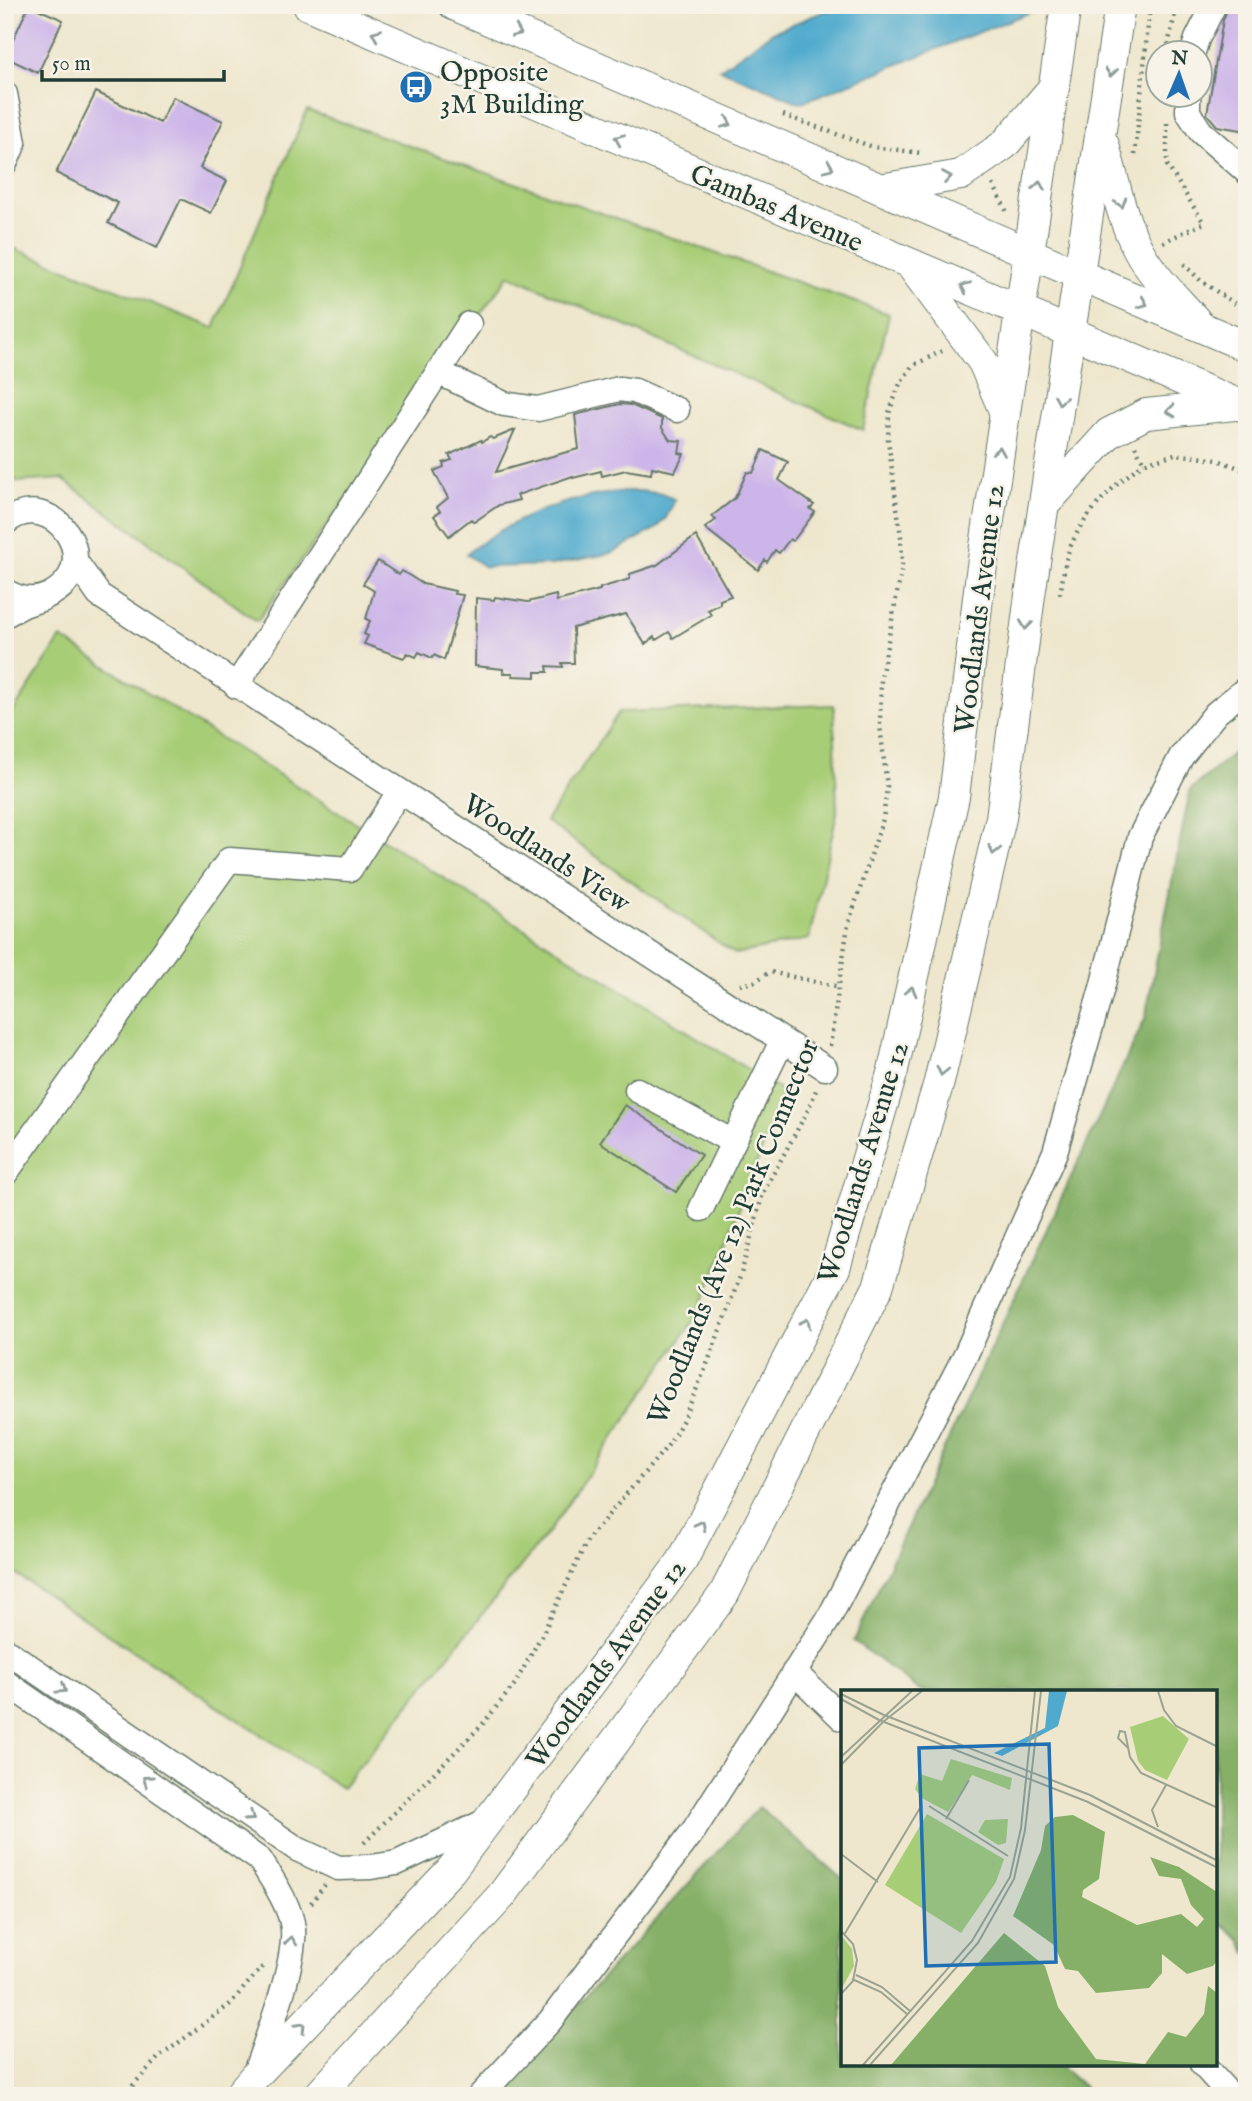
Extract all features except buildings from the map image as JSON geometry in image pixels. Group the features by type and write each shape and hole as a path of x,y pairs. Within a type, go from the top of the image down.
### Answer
{"main road":[{"name":"Gambas Avenue","path":"308,5 1243,407"},
{"name":"Gambas Avenue","path":"454,5 1247,347"},
{"name":"Woodlands Avenue 12","path":"246,2086 451,1870 682,1561 835,1268 893,1070 954,797 981,573 1066,5"},
{"name":"Woodlands Avenue 12","path":"318,2096 502,1895 724,1594 878,1287 939,1082 1001,818 1044,505 1081,276 1120,5"},
{"path":"880,189 961,175 1004,145 1054,87"},
{"path":"1101,138 1138,250 1156,276 1205,330"},
{"path":"910,264 983,362 1005,414"},
{"path":"1044,505 1109,433 1146,414 1243,407"}],"street":[{"path":"1198,38 1214,5"},
{"path":"5,94 13,143 5,163"},
{"path":"1188,108 1201,132 1247,172"},
{"path":"236,686 469,324"},
{"path":"438,372 504,404 527,408 538,409 619,389 635,391 677,410"},
{"name":"Woodlands View","path":"5,523 19,515 34,513 57,521 65,528 73,542 75,561 99,596 825,1068"},
{"path":"5,615 50,594 69,578 75,561"},
{"name":"Woodlands View","path":"5,591 25,599 50,594 99,596"},
{"path":"480,2096 550,2021 694,1830 829,1618 966,1353 1055,1152 1102,988 1140,837 1181,757 1216,713 1247,688"},
{"path":"5,1174 229,860 350,869 399,792"},
{"path":"701,1209 782,1041"},
{"path":"637,1090 733,1142"},
{"path":"5,1650 297,1849 338,1868 397,1863 488,1820"},
{"path":"794,1672 841,1717"},
{"path":"5,1682 260,1860 277,1888 293,1927 288,1966 246,2086"},
{"path":"1204,2066 1231,2096"}],"path":[{"path":"1136,167 1150,5"},
{"path":"1168,38 1177,5"},
{"path":"770,111 873,147 928,154"},
{"path":"1163,243 1204,223 1167,164 1167,118"},
{"path":"1158,236 1172,252"},
{"path":"1182,262 1201,281 1247,312"},
{"name":"Woodlands (Ave 12) Park Connector","path":"125,2093 158,2058 229,2005 272,1956 338,1868 481,1726 515,1684 588,1539 670,1443 684,1418 741,1274 763,1193 808,1110 825,1068 834,1026 848,925 883,819 887,787 880,725 881,678 902,567 900,527 888,440 889,413 912,366 945,349"},
{"path":"1125,425 1144,463 1175,454 1218,460 1247,471"},
{"path":"125,2093 133,2096"}],"green space":[{"path":"307,110 889,314 863,430 509,275 257,621 62,479 17,482 5,464 5,253 8,246 214,328"},
{"path":"61,638 784,1092 700,1311 550,1530 342,1788 5,1567 5,724"},
{"path":"834,705 837,813 809,939 735,954 546,821 619,712"},
{"path":"1247,742 1247,1954 1240,1939 1217,1921 1217,1690 919,1690 854,1641 1145,1019 1190,790"},
{"path":"759,1807 841,1878 841,2066 1060,2066 1094,2096 494,2096"}],"water":[{"path":"840,5 1048,5 800,103 720,69 773,32"},
{"path":"639,491 663,494 675,500 666,518 657,528 612,553 552,565 485,567 466,554 525,517 592,496"}],"place":[{"name":"Opposite 3M Building","path":"416,87"}]}
